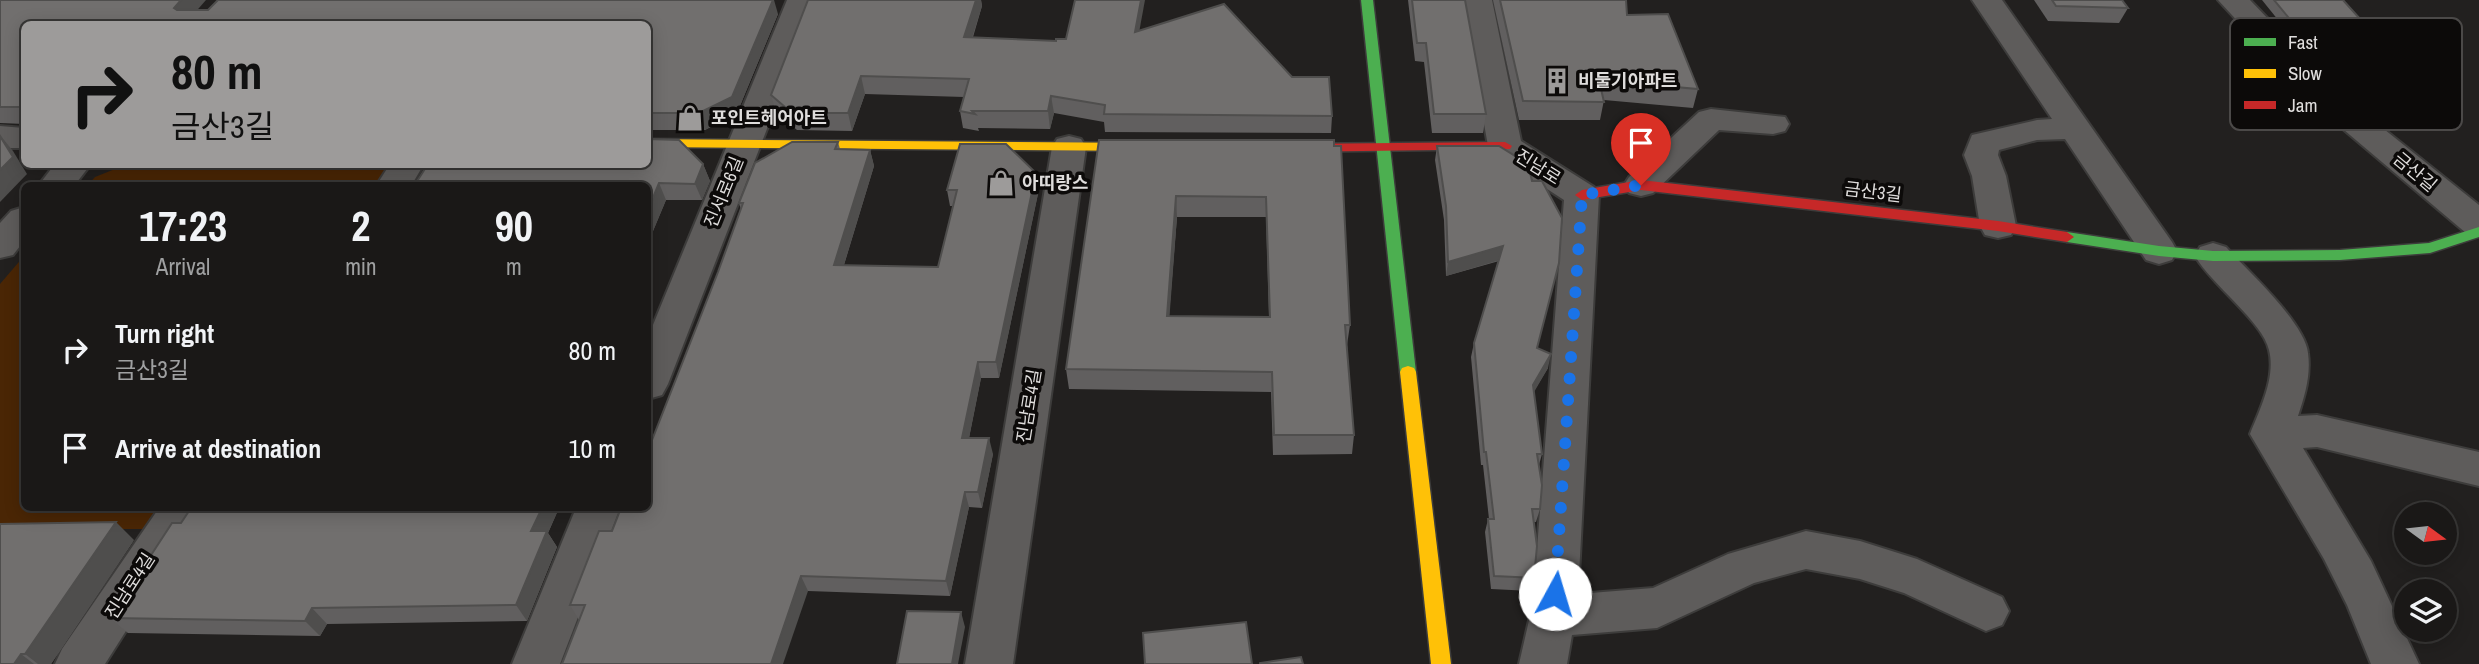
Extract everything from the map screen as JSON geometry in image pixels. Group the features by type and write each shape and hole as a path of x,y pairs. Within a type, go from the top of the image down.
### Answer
{"street":[{"name":"진서로6길","path":"651,376 802,0"},
{"path":"1367,0 1441,664"},
{"name":"진남로","path":"1477,0 1506,146 1582,195"},
{"path":"1987,0 2159,251"},
{"name":"금산길","path":"2233,0 2250,18"},
{"path":"1641,185 1711,119 1773,124"},
{"path":"1998,226 1989,176 1981,155 1984,143 2037,130 2075,128"},
{"name":"금산길","path":"2365,130 2479,223"},
{"path":"0,137 21,138"},
{"path":"651,143 1165,148"},
{"path":"1275,148 1506,146"},
{"name":"진남로4길","path":"989,664 1069,147"},
{"path":"59,182 71,168"},
{"name":"금산3길","path":"1582,195 1641,185 1998,226 2159,251 2213,256 2340,255 2430,247 2479,232"},
{"path":"1542,664 1553,617 1582,195"},
{"path":"0,246 21,222"},
{"path":"2213,256 2275,324 2289,351 2288,386 2271,434"},
{"path":"2271,434 2317,431 2479,469"},
{"path":"2271,434 2297,473 2375,611 2395,664"},
{"name":"진남로4길","path":"79,664 180,511"},
{"path":"536,664 597,511"},
{"path":"1553,617 1657,608 1744,567 1806,550 1860,560 1917,578 1986,611"}],"shaded area":[{"path":"118,168 390,169 381,182 91,182 95,177"},
{"path":"21,260 21,511 163,511 150,529 0,529 0,284"}],"building":[{"path":"0,0 181,0 174,8 177,10 208,10 218,0 773,0 732,97 699,113 651,113 651,21 21,21 21,107 0,107"},
{"path":"808,0 976,0 964,37 1056,41 1066,39 1075,0 1141,0 1135,32 1224,4 1292,77 1329,77 1332,116 1104,114 1105,105 1051,96 1048,111 972,111 975,114 960,111 969,79 861,76 848,113 792,113 771,95"},
{"path":"1412,0 1465,0 1486,114 1434,114 1426,43 1417,43"},
{"path":"1500,0 1626,0 1627,15 1668,14 1698,89 1599,80 1604,102 1523,101"},
{"path":"2052,0 2122,0 2128,8 2056,6"},
{"path":"2274,0 2343,0 2359,18 2289,18"},
{"path":"0,136 13,157 0,170"},
{"path":"651,139 679,140 703,164 695,184 659,183 651,203 651,182 417,182 425,168 651,168"},
{"path":"1099,140 1334,140 1334,146 1341,146 1350,325 1345,325 1354,435 1274,435 1272,372 1066,369","holes":["1176,196 1266,197 1270,317 1167,316"]},
{"path":"792,142 838,142 835,149 870,150 834,265 938,267 957,190 947,190 960,144 1006,144 1036,173 996,362 978,362 962,438 989,438 978,492 965,492 946,581 801,576 771,664 562,664 585,605 570,605 599,531 612,531 620,511 651,511 651,440 718,272 743,203 739,203 755,163"},
{"path":"1437,146 1499,146 1528,164 1532,181 1542,181 1562,218 1559,263 1537,348 1551,354 1533,385 1542,454 1537,454 1542,485 1540,509 1532,509 1537,546 1534,578 1494,576 1488,519 1494,519 1484,452 1474,343 1503,246 1448,262 1446,206"},
{"path":"189,511 541,511 531,531 547,531 516,605 312,608 305,621 110,618 172,523 181,523"},
{"path":"116,522 25,654 21,654 14,664 0,664 0,524"},
{"path":"907,611 961,612 952,664 897,664"},
{"path":"1246,622 1252,664 1145,664 1143,633"},
{"path":"1301,657 1303,664 1260,664 1260,663"}],"traffic: fast":[{"path":"1367,0 1408,372"},
{"path":"2067,237 2213,256 2340,255 2430,248 2479,232"}],"traffic: slow":[{"path":"651,143 1149,147"},
{"path":"1408,372 1441,664"}],"traffic: jam":[{"path":"1290,148 1505,146"},
{"path":"1582,195 1641,185 1998,226 2067,237"}],"place":[{"name":"비둘기아파트","path":"1557,81"},
{"name":"포인트헤어아트","path":"690,118"},
{"name":"아띠랑스","path":"1001,183"}],"route":[{"path":"1555,594 1582,195 1641,185"}]}
